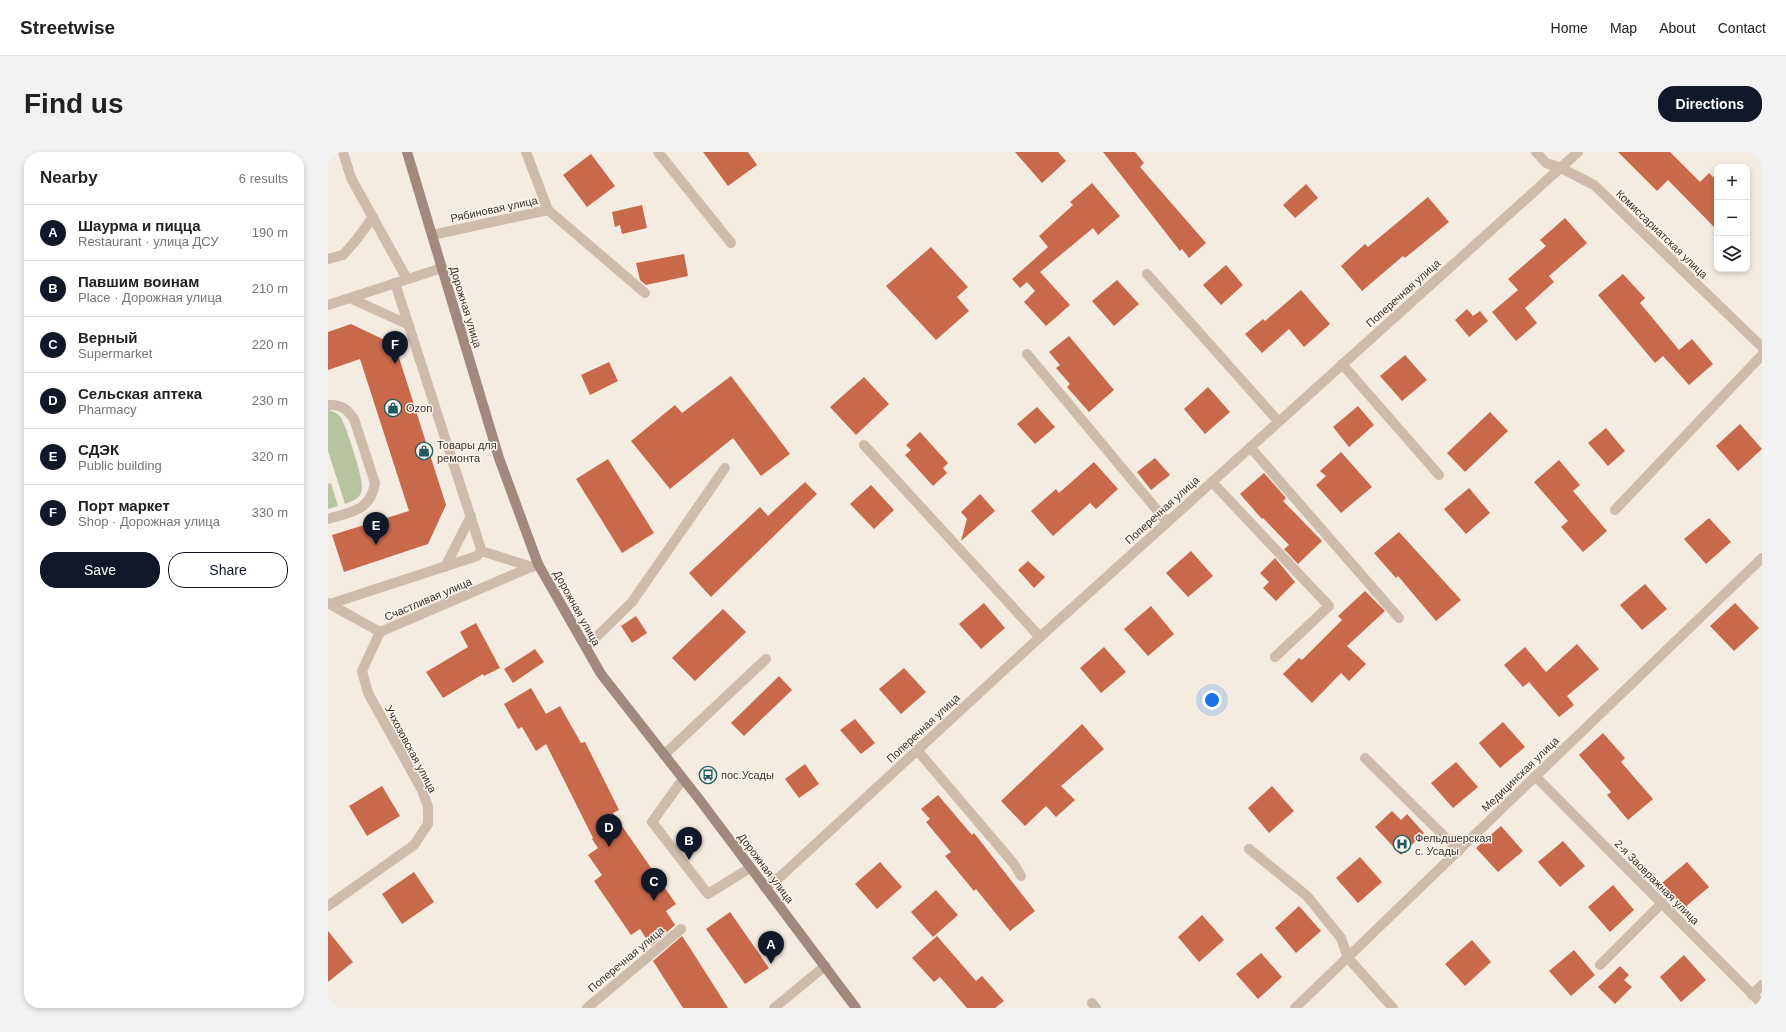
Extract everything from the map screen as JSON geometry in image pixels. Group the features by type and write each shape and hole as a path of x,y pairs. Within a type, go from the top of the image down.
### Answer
{"street":[{"path":"342,152 351,178 407,279"},
{"name":"Дорожная улица","path":"407,152 499,458 535,565 601,674 683,779 856,1008"},
{"name":"Рябиновая улица","path":"432,235 548,210 526,152"},
{"path":"658,152 731,243"},
{"name":"Комиссариатская улица","path":"1536,152 1546,163 1561,168 1594,185 1762,347"},
{"name":"Поперечная улица","path":"765,888 781,876 1040,637 1278,421 1578,152"},
{"path":"548,210 645,293"},
{"path":"328,259 343,255 373,217"},
{"path":"328,305 442,268"},
{"path":"1147,274 1278,421"},
{"path":"395,283 481,551"},
{"path":"350,298 409,325"},
{"path":"1027,354 1167,522"},
{"path":"1615,510 1762,355"},
{"path":"1342,364 1439,475"},
{"path":"328,405 342,406 354,419 375,484 374,492 366,504 358,510 328,519"},
{"path":"864,445 1040,637"},
{"path":"1250,447 1399,618"},
{"path":"586,647 632,602 725,468"},
{"path":"1212,482 1329,606 1275,657"},
{"path":"445,567 471,516"},
{"path":"481,551 535,565"},
{"path":"329,603 445,567 477,556 481,551"},
{"name":"Медицинская улица","path":"1295,1008 1762,558"},
{"name":"Счастливая улица","path":"329,603 380,632 535,565"},
{"name":"Учхозовская улица","path":"328,906 414,845 428,824 428,807 422,790 368,693 362,671 380,632"},
{"path":"664,755 766,659"},
{"path":"917,750 1014,864 1021,876"},
{"path":"1365,758 1459,850"},
{"name":"2-я Заовражная улица","path":"1535,776 1762,1004"},
{"path":"683,779 652,822 708,894 750,868"},
{"path":"1249,849 1307,896 1341,938 1348,958 1393,1008"},
{"path":"1600,966 1662,903"},
{"name":"Поперечная улица","path":"587,1008 682,929"},
{"path":"774,1008 825,966"},
{"path":"1752,995 1762,985"}],"green space":[{"path":"328,410 334,412 341,418 347,431 362,484 360,495 354,500 345,504 328,451"},
{"path":"331,483 338,506 328,509 328,484"}],"building":[{"path":"703,152 748,152 757,165 728,186"},
{"path":"1015,152 1058,152 1066,161 1042,183"},
{"path":"1103,152 1135,152 1144,163 1140,167 1206,243 1189,258 1182,249 1180,251"},
{"path":"1618,152 1670,152 1700,182 1709,173 1714,178 1714,227 1668,180 1657,191"},
{"path":"591,154 615,186 587,207 563,175"},
{"path":"1092,183 1120,216 1098,235 1093,228 1040,272 1070,305 1046,326 1024,302 1035,291 1027,282 1020,288 1012,279 1048,247 1039,236 1073,205 1070,202"},
{"path":"1306,184 1318,198 1295,218 1283,205"},
{"path":"1428,197 1449,222 1405,258 1403,256 1362,291 1341,266 1365,244 1368,247"},
{"path":"642,205 647,228 622,234 620,225 615,227 612,212"},
{"path":"1565,218 1587,243 1549,276 1554,282 1525,308 1537,323 1516,341 1492,312 1518,290 1508,279 1546,246 1540,240"},
{"path":"931,247 968,287 957,297 969,311 936,340 886,286"},
{"path":"684,254 688,276 646,285 640,280 636,263"},
{"path":"1226,265 1243,285 1221,305 1203,285"},
{"path":"1623,274 1645,298 1640,303 1679,350 1692,339 1713,364 1689,385 1663,356 1655,363 1598,295"},
{"path":"1117,280 1139,304 1114,326 1092,301"},
{"path":"1301,290 1330,324 1304,347 1289,329 1262,353 1245,334 1263,319 1265,321"},
{"path":"1467,309 1473,316 1480,311 1488,321 1469,337 1455,320"},
{"path":"351,324 395,345 446,505 428,544 344,572 332,535 409,511 360,359 328,370 328,332"},
{"path":"1069,336 1114,390 1089,412 1067,387 1070,384 1056,368 1060,365 1049,352"},
{"path":"1405,355 1427,380 1402,401 1380,376"},
{"path":"609,362 618,381 590,395 581,375"},
{"path":"731,376 790,454 761,476 733,438 670,489 631,441 675,405 682,413"},
{"path":"864,377 889,404 856,435 830,407"},
{"path":"1208,387 1230,412 1205,434 1184,409"},
{"path":"1358,406 1374,425 1349,447 1333,427"},
{"path":"1037,407 1055,427 1035,444 1017,424"},
{"path":"1490,412 1508,431 1465,472 1447,453"},
{"path":"1740,424 1762,449 1738,471 1716,446"},
{"path":"1606,428 1625,451 1608,466 1588,443"},
{"path":"920,432 948,463 943,468 947,473 933,486 905,455 911,450 906,445"},
{"path":"1341,452 1372,487 1341,513 1316,485 1326,476 1320,471"},
{"path":"1155,458 1170,475 1151,490 1137,472"},
{"path":"608,459 654,533 622,553 576,479"},
{"path":"1559,460 1580,485 1573,491 1607,531 1583,552 1561,527 1568,521 1534,482"},
{"path":"1094,462 1118,489 1096,509 1090,503 1053,536 1031,511 1056,489 1059,493"},
{"path":"1264,473 1286,498 1283,501 1322,541 1298,564 1284,549 1289,545 1263,518 1262,519 1240,494"},
{"path":"805,482 817,494 711,597 689,573 760,507 768,516"},
{"path":"871,485 894,510 874,529 850,504"},
{"path":"1469,488 1490,513 1466,534 1444,509"},
{"path":"980,494 995,511 961,541 967,519 961,512"},
{"path":"1709,518 1731,542 1706,564 1684,539"},
{"path":"1399,532 1461,600 1436,621 1398,576 1396,578 1374,553"},
{"path":"1191,551 1213,576 1188,597 1166,573"},
{"path":"1275,558 1295,582 1276,601 1263,588 1269,582 1260,573"},
{"path":"1028,561 1045,577 1034,588 1018,570"},
{"path":"1645,584 1667,609 1642,630 1620,605"},
{"path":"1365,591 1385,611 1347,646 1366,664 1349,681 1341,673 1312,703 1283,674 1299,658 1302,660 1342,620 1338,616"},
{"path":"984,603 1005,628 981,649 959,624"},
{"path":"1735,603 1759,628 1734,651 1710,626"},
{"path":"1151,606 1174,634 1148,656 1124,629"},
{"path":"723,609 746,632 695,681 672,658"},
{"path":"636,616 647,633 632,643 621,626"},
{"path":"476,623 500,668 484,676 483,674 443,698 426,672 468,647 460,632"},
{"path":"1577,644 1599,669 1567,696 1574,705 1559,717 1529,682 1523,687 1504,665 1525,647 1546,672"},
{"path":"1104,647 1126,672 1101,693 1080,668"},
{"path":"535,649 544,662 513,683 504,669"},
{"path":"904,668 926,692 901,714 879,689"},
{"path":"779,676 792,690 744,736 731,723"},
{"path":"531,688 546,714 560,706 581,743 585,742 619,810 613,813 676,904 666,911 675,925 651,946 640,929 631,935 594,881 602,875 588,855 598,848 592,839 593,838 546,744 536,751 522,727 518,729 504,704"},
{"path":"855,719 875,743 861,754 840,730"},
{"path":"1503,722 1525,747 1500,768 1479,743"},
{"path":"1082,724 1104,749 1061,786 1075,800 1056,817 1046,806 1025,826 1001,801"},
{"path":"1603,733 1625,758 1621,762 1653,799 1628,820 1607,795 1611,792 1579,755"},
{"path":"1456,762 1478,787 1453,808 1431,783"},
{"path":"805,764 819,784 799,798 785,779"},
{"path":"382,786 400,816 367,836 349,806"},
{"path":"1272,786 1294,811 1269,833 1248,808"},
{"path":"938,795 972,835 974,833 1035,911 1010,931 976,889 974,891 945,856 951,852 926,822 930,819 921,809"},
{"name":"Фельдшерская с. Усады","path":"1392,811 1401,820 1407,814 1424,833 1401,855 1375,827"},
{"path":"1501,826 1523,851 1498,872 1476,848"},
{"path":"1563,841 1585,866 1560,887 1538,862"},
{"path":"1360,857 1382,882 1358,903 1336,878"},
{"path":"880,862 902,887 877,909 855,884"},
{"path":"1687,862 1709,887 1684,908 1662,883"},
{"path":"414,872 434,902 402,924 382,894"},
{"path":"1613,885 1634,910 1610,932 1588,907"},
{"path":"936,890 958,915 933,937 911,912"},
{"path":"1299,906 1321,931 1296,953 1275,928"},
{"path":"730,912 769,968 745,984 706,929"},
{"path":"1202,915 1224,940 1199,962 1178,937"},
{"path":"328,931 353,962 328,982"},
{"path":"682,936 728,1008 683,1008 653,961"},
{"path":"937,936 976,981 982,976 1004,1001 995,1008 967,1008 940,977 934,982 912,958"},
{"path":"1472,940 1491,962 1465,986 1445,964"},
{"path":"1574,950 1595,975 1571,996 1549,971"},
{"path":"1261,953 1282,977 1258,999 1236,974"},
{"path":"1684,955 1706,980 1681,1002 1660,977"},
{"path":"1620,966 1629,975 1624,980 1632,987 1615,1004 1598,987"}],"place":[{"name":"Порт маркет","path":"395,364"},
{"name":"Ozon","path":"393,408"},
{"name":"Товары для ремонта","path":"424,451"},
{"name":"СДЭК","path":"376,545"},
{"name":"пос.Усады","path":"708,775"},
{"name":"Фельдшерская с. Усады","path":"1402,844"},
{"name":"Сельская аптека","path":"609,847"},
{"name":"Павшим воинам","path":"689,860"},
{"name":"Верный","path":"654,901"},
{"name":"Шаурма и пицца","path":"771,964"}]}
